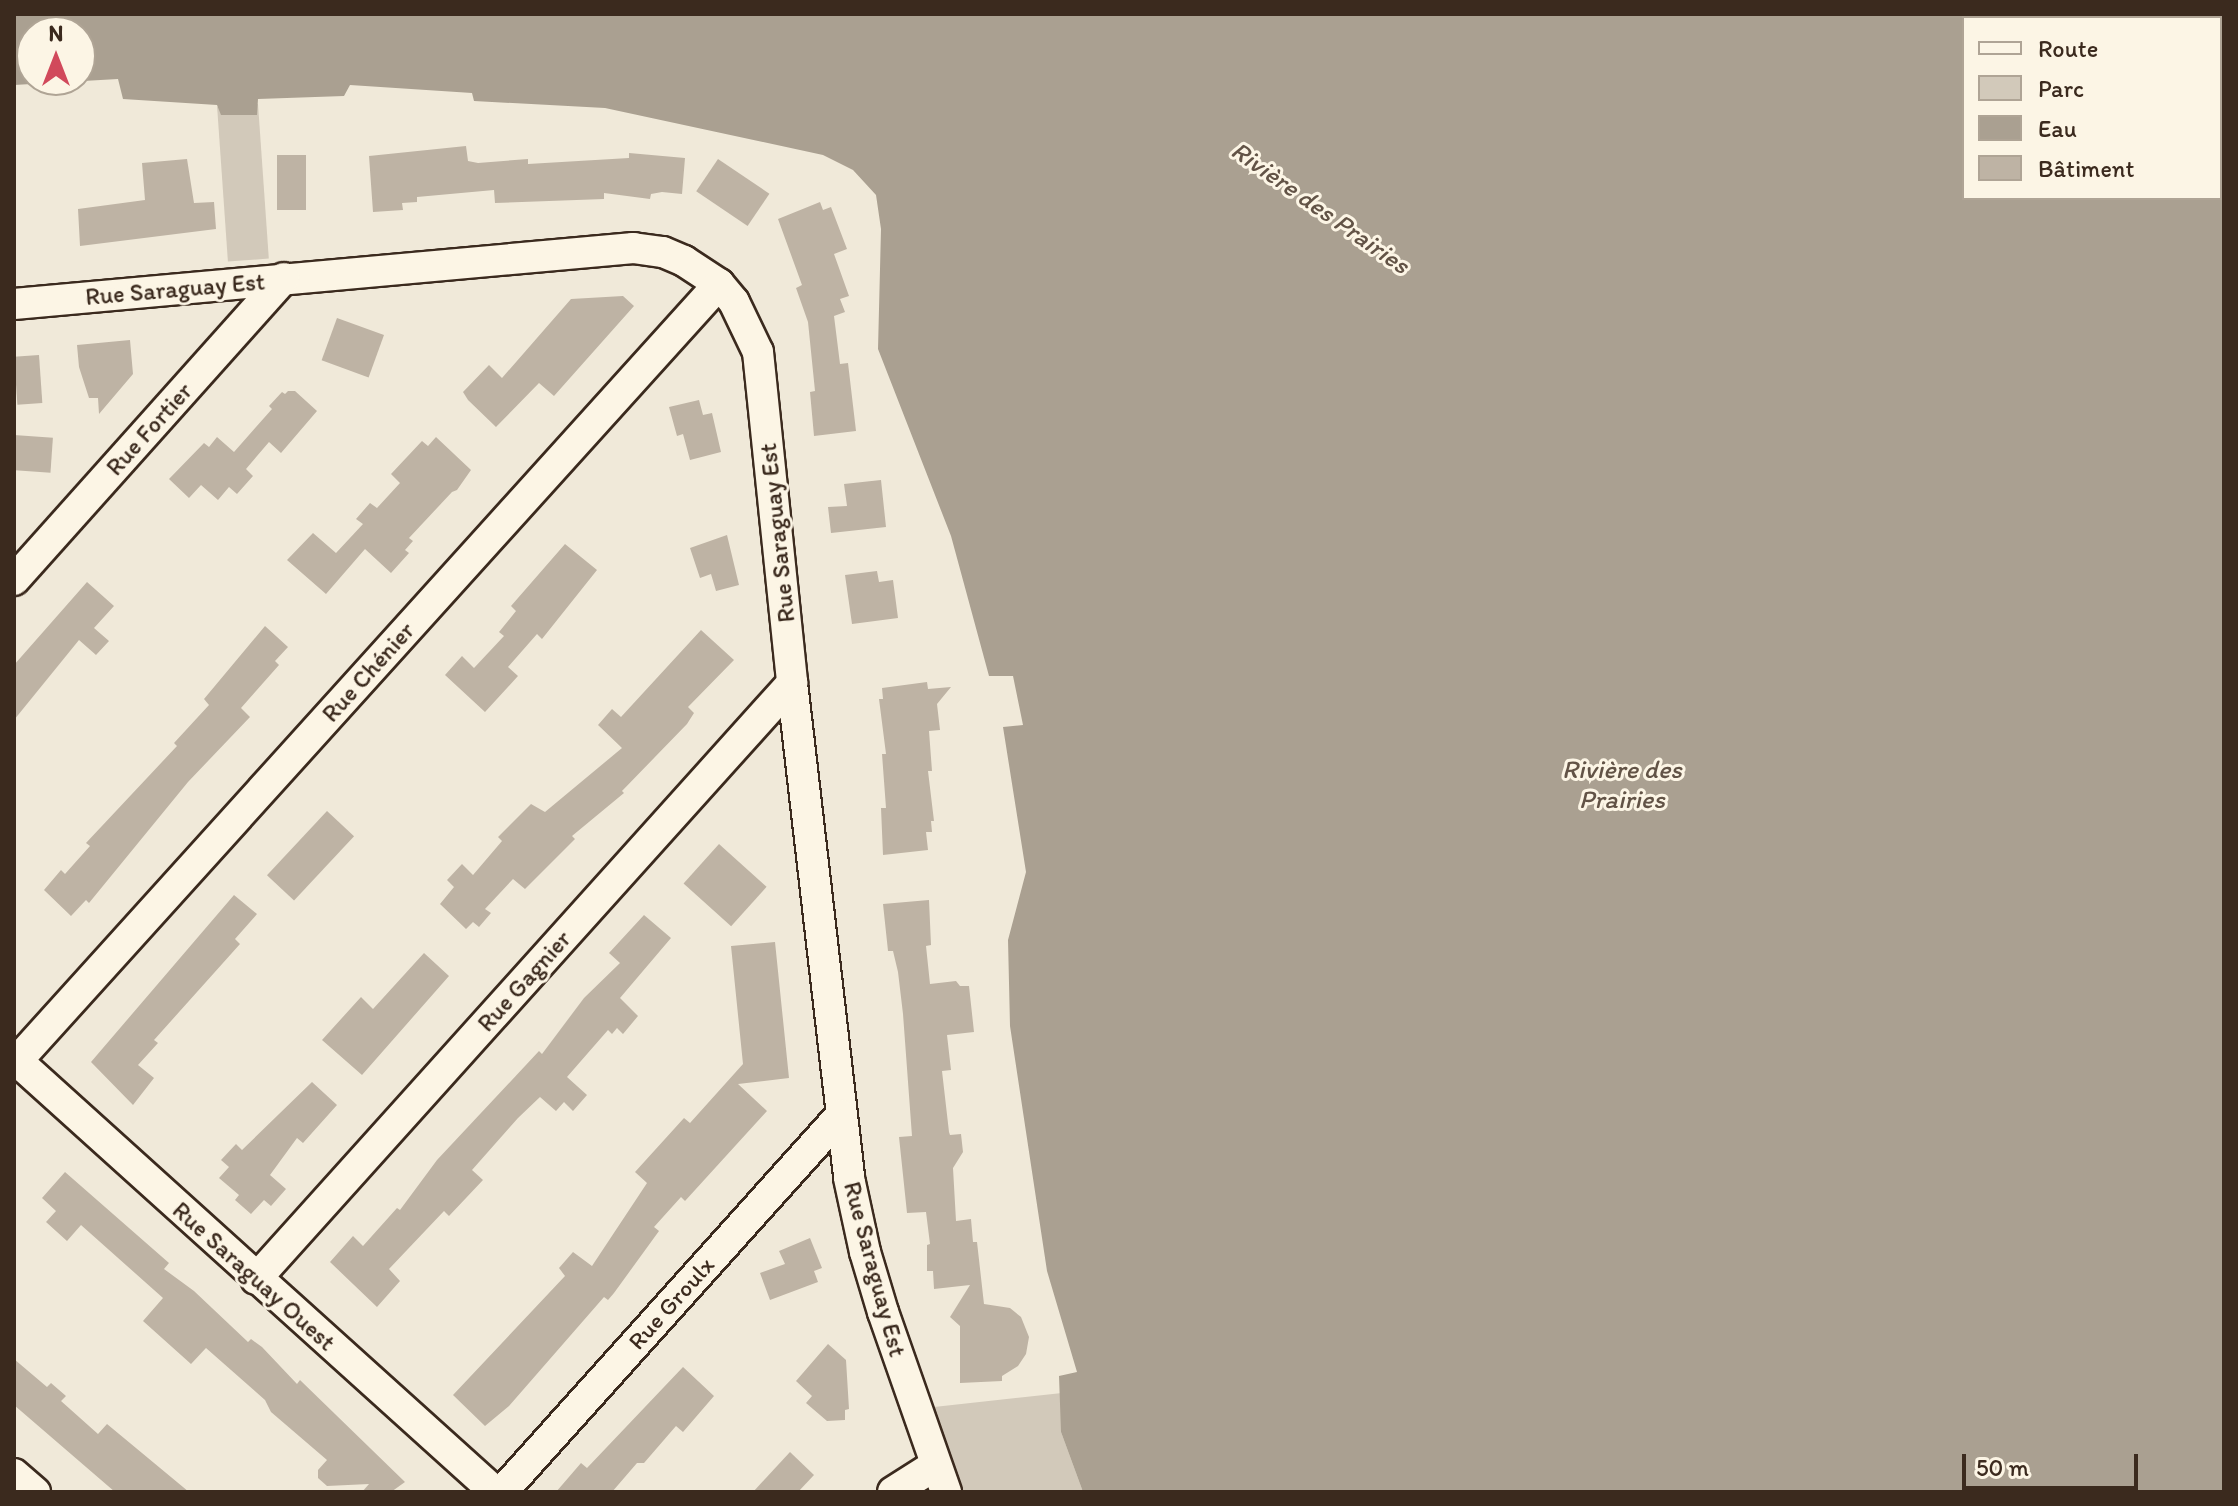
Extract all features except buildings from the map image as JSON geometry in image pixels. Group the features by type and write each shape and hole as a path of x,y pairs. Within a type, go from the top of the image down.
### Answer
{"street":[{"name":"Rue Saraguay Est","path":"14,304 633,248 663,252 719,284 749,328 758,352 841,1115 865,1252 940,1479"},
{"name":"Rue Fortier","path":"14,580 284,278"},
{"name":"Rue Chénier","path":"16,1059 719,284"},
{"name":"Rue Gagnier","path":"256,1279 792,683"},
{"name":"Rue Saraguay Ouest","path":"16,1059 495,1492"},
{"name":"Rue Groulx","path":"502,1492 841,1115"},
{"path":"14,1474 35,1492"},
{"path":"893,1492 940,1479"}],"green space":[{"path":"258,104 269,259 228,261 217,107"},
{"path":"1062,1393 1061,1432 1083,1492 964,1492 934,1407"}],"water":[{"name":"Rivière des Prairies","path":"14,14 2224,14 2224,1492 1083,1492 1061,1432 1059,1376 1077,1372 1047,1271 1010,1026 1008,940 1026,872 1003,727 1023,725 1013,676 989,676 951,536 878,349 881,229 876,195 853,170 823,155 605,108 474,101 472,93 350,85 344,96 258,99 257,115 221,115 217,105 123,99 118,79 96,80 96,16 16,16 14,85"}]}
